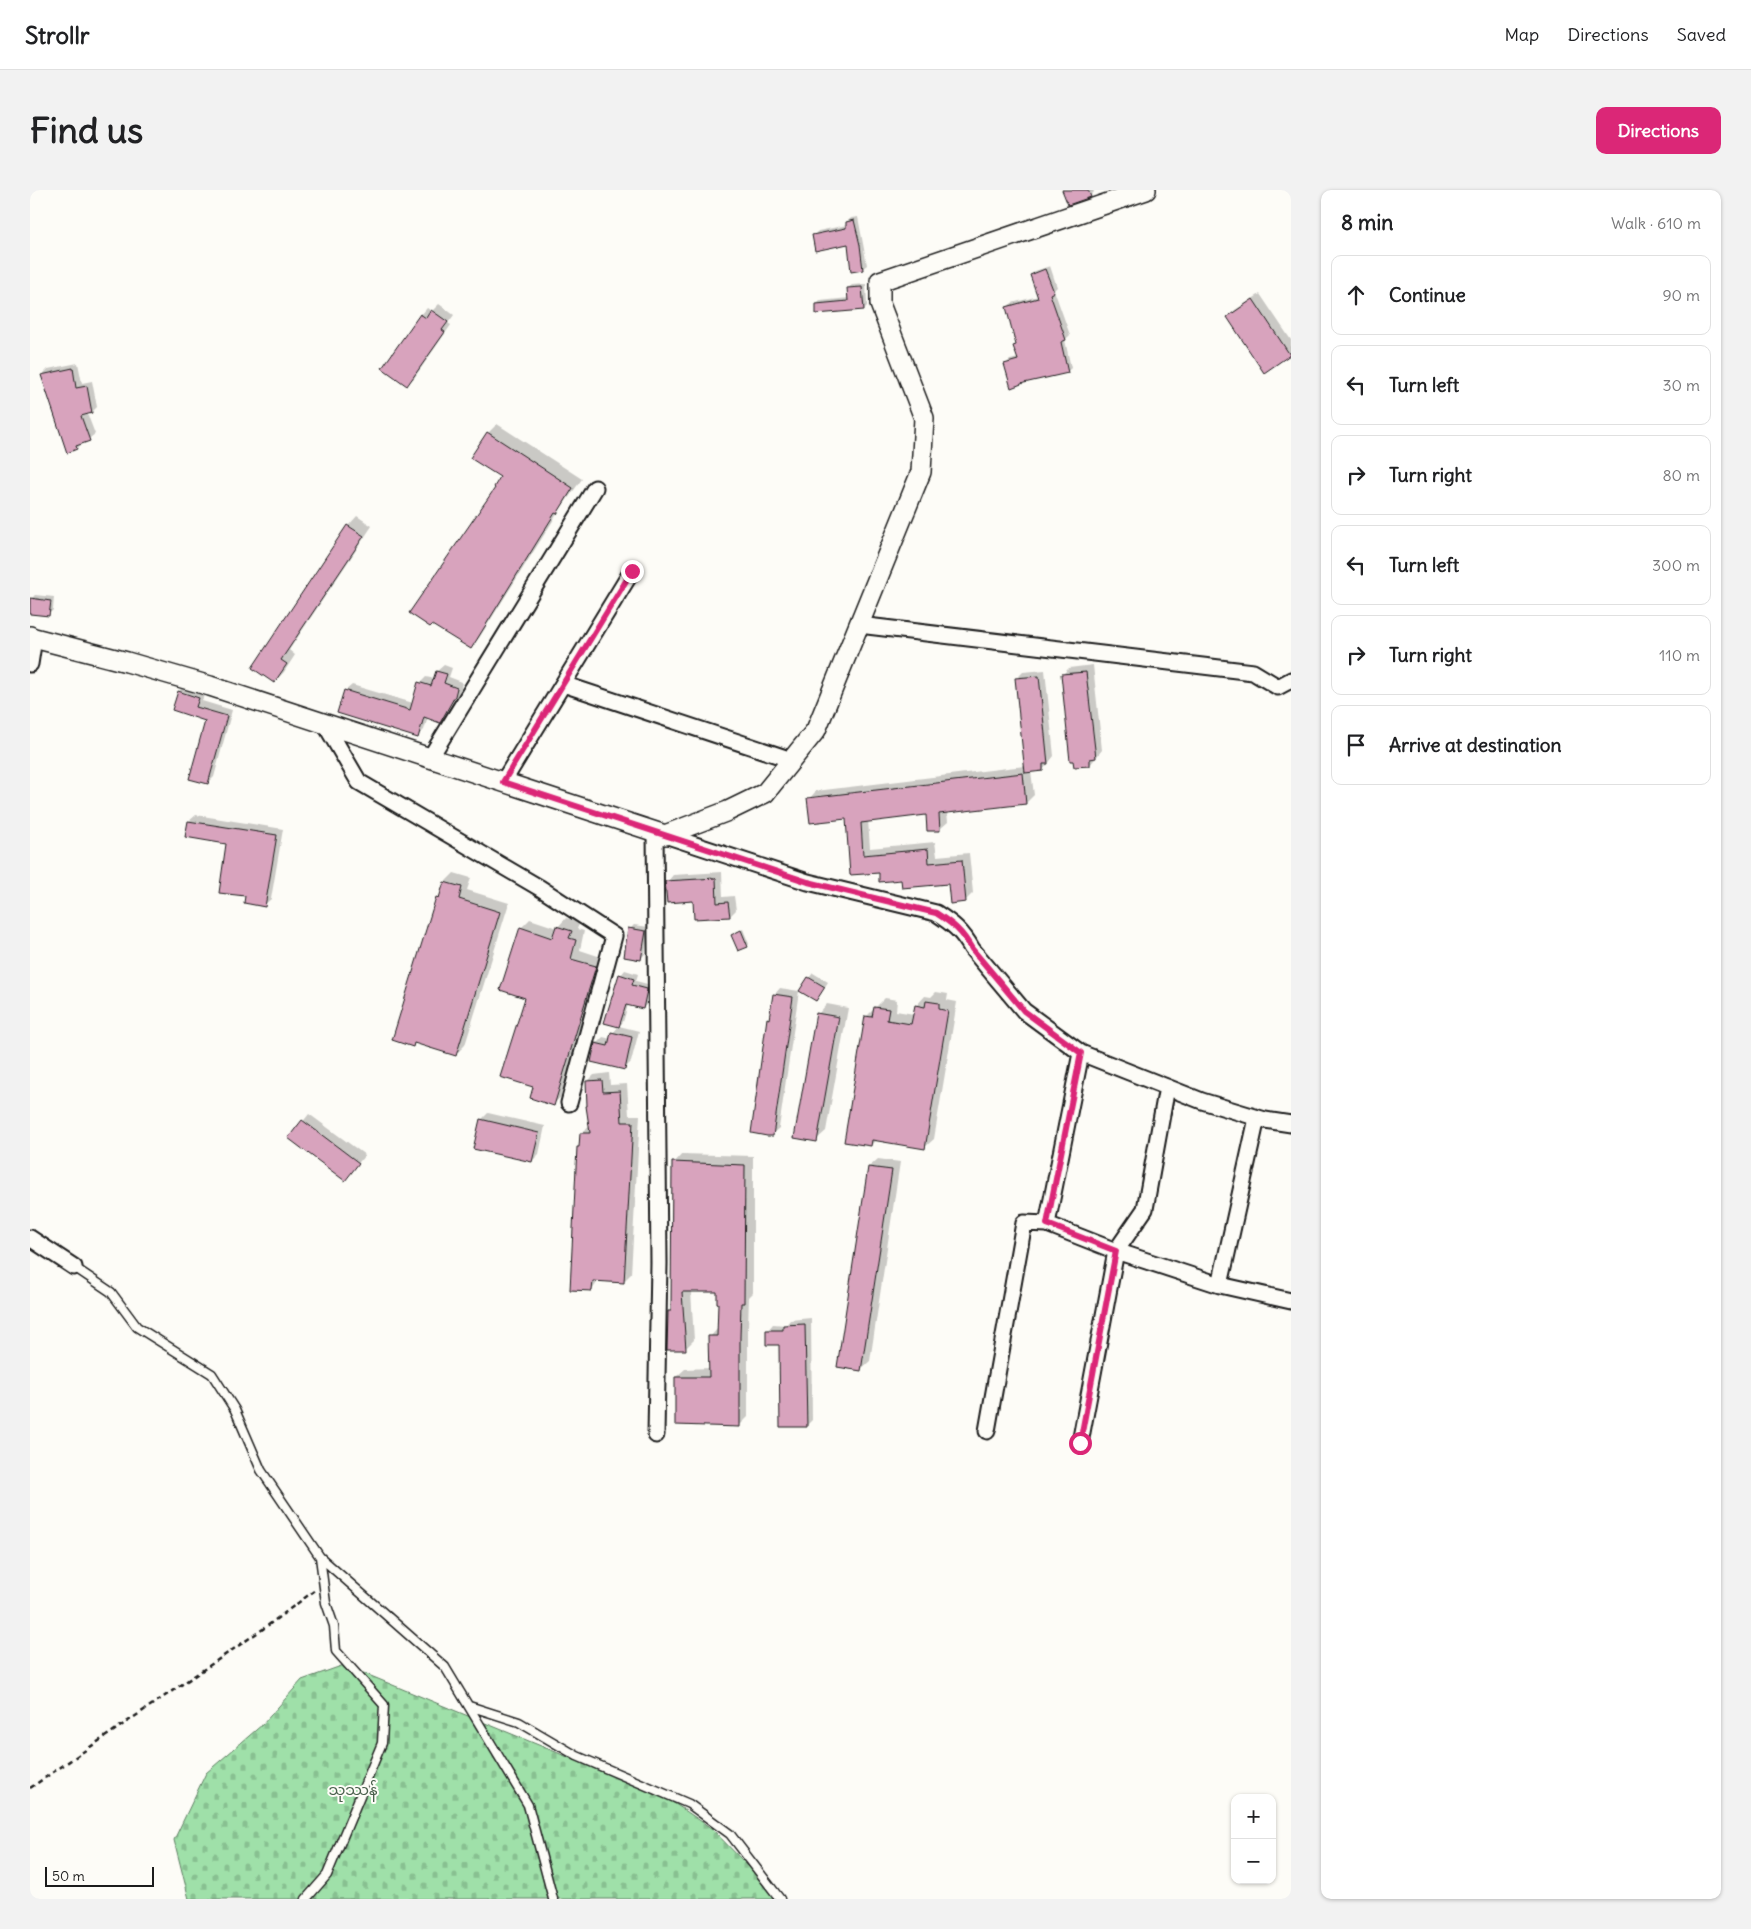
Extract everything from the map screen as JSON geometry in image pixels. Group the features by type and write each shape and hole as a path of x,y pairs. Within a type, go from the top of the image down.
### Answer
{"street":[{"path":"660,834 728,811 766,793 816,730 920,472 924,418 880,304 880,281 1146,190"},
{"path":"430,758 595,488"},
{"path":"503,782 632,571"},
{"path":"859,625 1252,672 1278,687 1291,680"},
{"path":"30,664 32,637 201,684 808,882 936,913 954,925 965,937 972,949 1024,1011 1081,1053 1202,1101 1257,1118 1291,1124"},
{"path":"563,684 792,760"},
{"path":"325,724 359,782 540,888 614,936 569,1103"},
{"path":"656,1435 659,1263 660,834"},
{"path":"1047,1224 1081,1053"},
{"path":"1080,1443 1116,1251 1145,1209 1167,1087"},
{"path":"1220,1285 1257,1118"},
{"path":"987,1431 1024,1222 1047,1224 1116,1251 1220,1285 1291,1301"},
{"path":"30,1238 74,1267"}],"lane":[{"path":"74,1267 111,1292 137,1327 212,1374 236,1410 261,1470 320,1557 445,1667 528,1805 553,1899"},
{"path":"306,1899 327,1876 382,1743 384,1705 336,1651 334,1626 326,1603 320,1557"},
{"path":"469,1706 519,1722 577,1756 689,1804 730,1834 780,1899"}],"path":[{"path":"30,1788 263,1629 324,1584"}],"green space":[{"name":"သုဿန်","path":"344,1665 665,1797 711,1828 780,1899 189,1899 174,1840 206,1773 263,1724 302,1680"}],"building":[{"path":"1062,190 1088,190 1091,197 1068,205"},
{"path":"854,220 863,270 851,272 848,244 815,251 812,235 846,228 846,222"},
{"path":"1045,269 1054,292 1050,294 1066,340 1061,342 1068,373 1024,383 1011,388 1004,364 1018,360 1013,346 1016,345 1006,307 1038,298 1030,275"},
{"path":"862,287 864,310 816,314 816,304 848,301 847,288"},
{"path":"1253,299 1290,355 1264,373 1227,317"},
{"path":"431,310 448,322 442,330 445,332 407,386 382,368 420,314 426,318"},
{"path":"73,368 76,388 87,386 92,413 81,416 90,441 76,446 77,449 67,453 41,375"},
{"path":"487,432 573,488 557,514 555,513 471,649 432,625 430,627 409,613 495,488 500,477 470,458"},
{"path":"347,525 364,536 281,660 287,664 274,683 252,668"},
{"path":"30,598 51,601 49,616 30,614"},
{"path":"436,671 447,674 444,683 457,688 455,696 440,723 424,717 418,738 337,713 344,690 410,710 418,682 431,686"},
{"path":"1086,672 1096,758 1090,759 1090,766 1074,767 1073,761 1070,761 1061,674"},
{"path":"1039,676 1048,764 1043,764 1043,771 1025,773 1015,678"},
{"path":"178,691 199,698 196,707 227,716 208,784 189,779 205,721 172,710"},
{"path":"1023,773 1026,804 939,814 940,831 927,831 926,815 861,823 863,855 928,849 929,863 962,860 966,902 950,904 948,884 902,888 901,880 879,882 879,873 850,875 846,819 810,823 807,798"},
{"path":"188,821 277,835 265,907 244,903 245,896 219,893 226,844 185,837"},
{"path":"716,878 717,903 728,902 730,917 694,919 693,901 667,903 665,881"},
{"path":"444,882 462,887 459,899 500,912 456,1056 414,1043 413,1047 392,1040 436,897 439,898"},
{"path":"556,926 572,931 569,938 576,940 571,959 596,966 554,1106 530,1098 533,1087 500,1077 525,998 500,990 520,927 552,938"},
{"path":"628,928 646,931 641,960 624,957"},
{"path":"741,930 748,947 738,951 731,935"},
{"path":"619,974 634,979 632,985 647,990 643,1009 626,1005 619,1027 604,1023"},
{"path":"808,977 825,987 816,1001 799,991"},
{"path":"773,994 793,997 773,1136 767,1136 751,1133 767,1018 769,1019"},
{"path":"926,1001 939,1003 939,1009 948,1011 925,1149 872,1140 871,1146 844,1142 865,1016 872,1017 874,1007 889,1009 887,1020 911,1024 915,1005 925,1007"},
{"path":"816,1013 839,1017 817,1142 794,1138"},
{"path":"611,1032 632,1037 625,1070 591,1062 595,1043 608,1046"},
{"path":"602,1080 603,1092 620,1091 622,1122 633,1122 624,1283 593,1281 592,1291 570,1290 577,1147 579,1147 580,1133 590,1133 586,1106 586,1081"},
{"path":"480,1119 539,1133 532,1162 473,1149"},
{"path":"302,1120 359,1163 345,1181 288,1138"},
{"path":"672,1162 745,1165 744,1303 741,1303 740,1337 740,1427 675,1425 675,1377 709,1377 708,1336 717,1336 718,1303 717,1292 682,1292 686,1350 667,1350 668,1311 671,1311"},
{"path":"868,1167 892,1170 861,1371 837,1367"},
{"path":"805,1324 807,1427 780,1427 779,1345 766,1345 766,1330 783,1330 783,1325"}],"route":[{"path":"632,571 503,782 808,882 936,913 954,925 965,937 972,949 1024,1011 1081,1053 1047,1224 1116,1251 1080,1443"}]}
